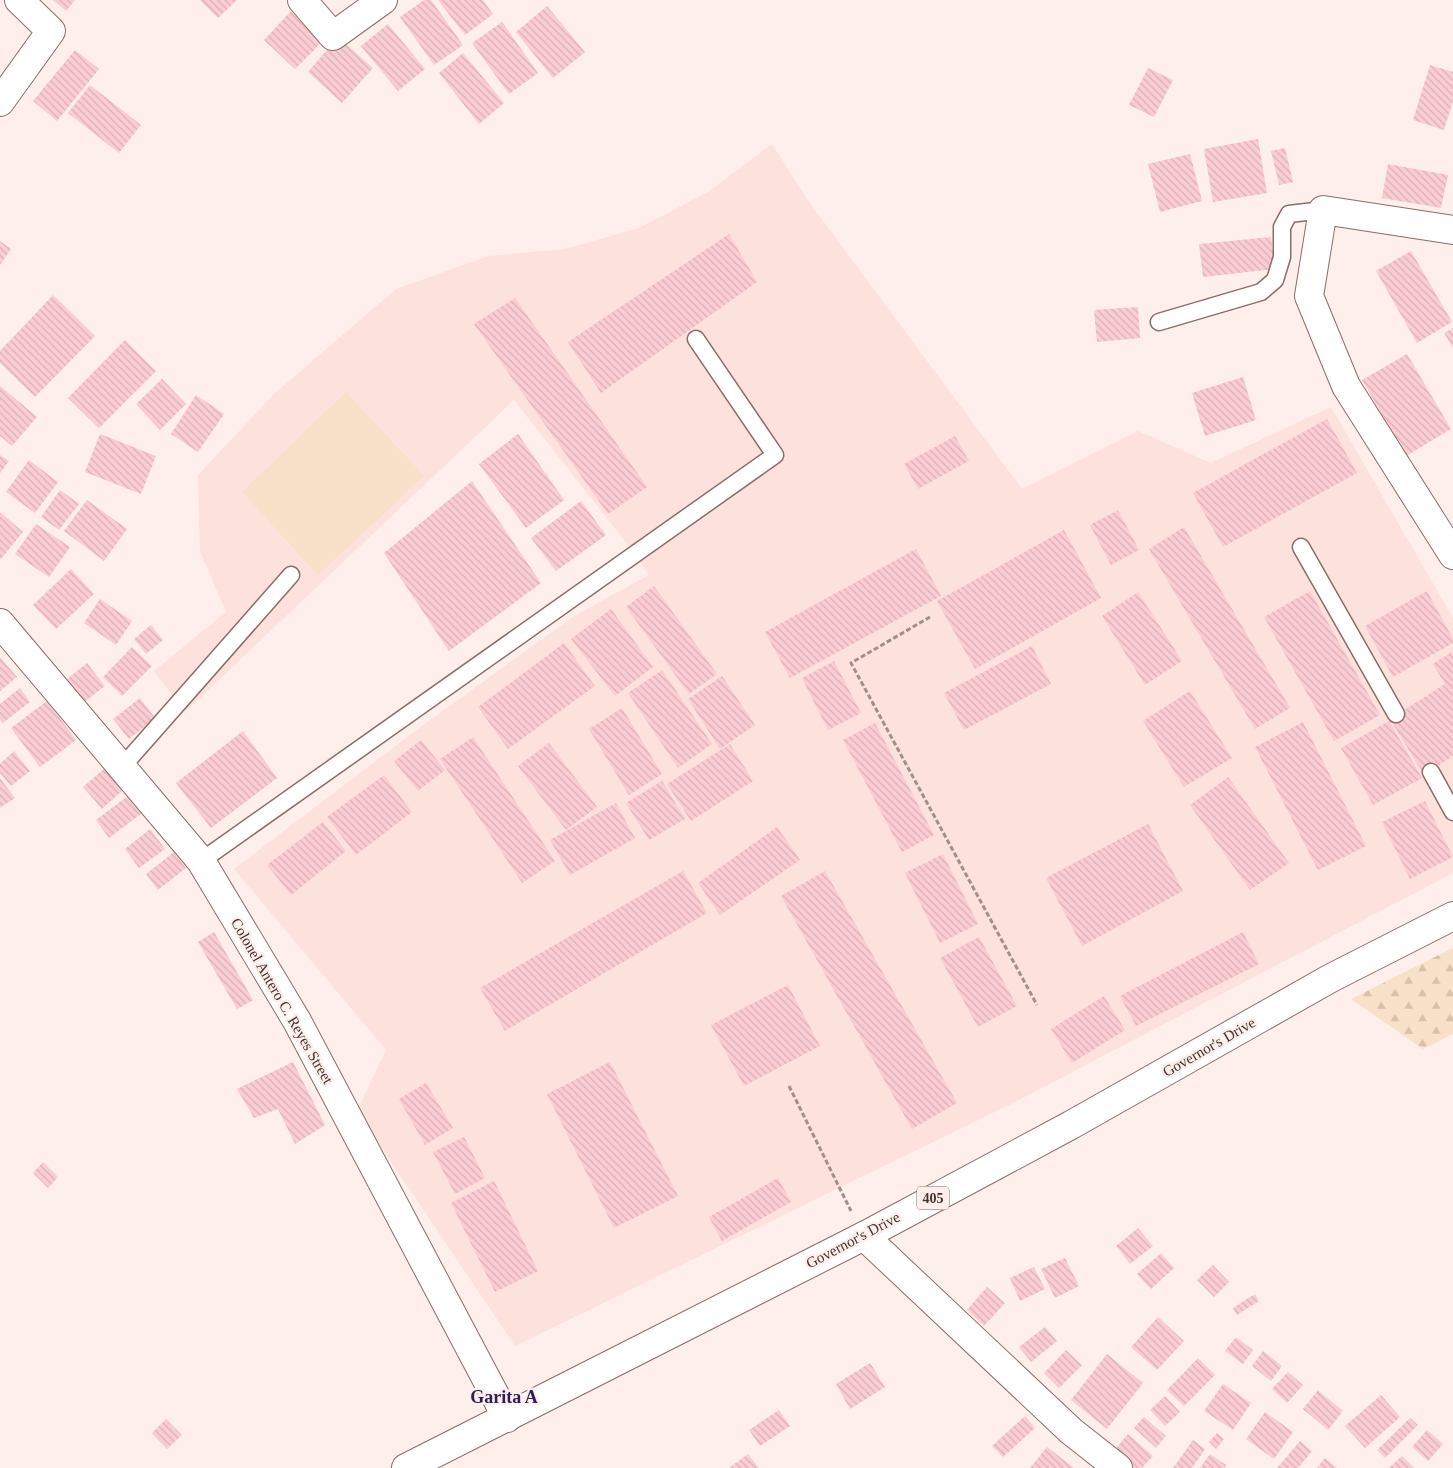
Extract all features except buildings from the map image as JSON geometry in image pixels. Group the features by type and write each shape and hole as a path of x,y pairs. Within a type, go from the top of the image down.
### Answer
{"street":[{"path":"0,102 51,31 19,0"},
{"path":"302,0 333,36 383,0"},
{"path":"1453,230 1323,210 1308,296 1346,386 1453,555"},
{"name":"Colonel Antero C. Reyes Street","path":"0,623 201,861 297,1022 506,1418"},
{"name":"Governor's Drive","path":"406,1468 864,1236 1071,1125 1331,978 1453,916"},
{"path":"864,1236 1071,1431 1118,1468"}],"lane":[{"path":"1159,322 1261,292 1275,280 1282,257 1282,228 1288,214 1323,210"},
{"path":"201,861 775,455 696,339"},
{"path":"1301,547 1396,714"},
{"path":"122,767 292,575"},
{"path":"1431,772 1453,812"}],"path":[{"path":"930,617 851,663 1037,1005"},
{"path":"789,1086 850,1209"}],"shaded area":[{"path":"772,144 809,202 1022,489 1138,431 1211,463 1331,407 1453,618 1453,873 1013,1103 515,1346 357,1111 386,1050 234,869 415,731 574,616 649,575 621,536 514,400 185,712 154,671 226,612 200,551 198,475 273,395 396,289 489,256 565,249 639,228 708,192"}],"green space":[{"path":"346,392 424,476 318,575 242,492"},
{"path":"1453,948 1453,1034 1423,1049 1351,999"}],"district":[{"name":"Garita A","path":"504,1397"}]}
